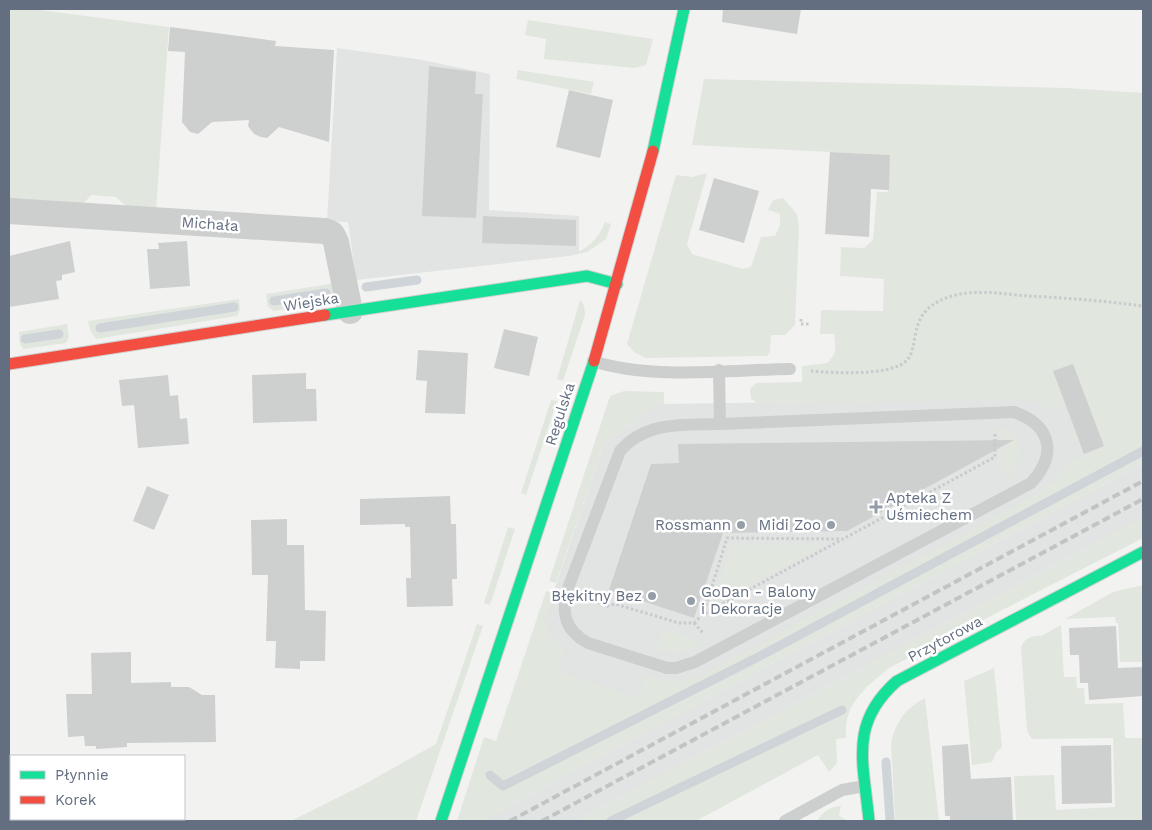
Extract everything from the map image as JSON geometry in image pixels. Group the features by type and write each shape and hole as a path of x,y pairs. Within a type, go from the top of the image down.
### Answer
{"street":[{"name":"Regulska","path":"441,821 617,284 658,134 684,9"},
{"name":"Michała","path":"9,211 325,231 332,234 336,240 350,311"},
{"name":"Wiejska","path":"9,364 579,276 591,276 617,284"},
{"name":"Przytorowa","path":"869,821 862,744 864,725 873,704 885,690 897,681 1143,552"}],"lane":[{"path":"593,361 612,368 638,371 790,369"},
{"path":"719,370 720,424"},
{"path":"1014,412 1027,416 1043,430 1047,444 1047,458 1040,473 1031,483 730,644 685,666 676,668 657,666 588,644 578,638 568,626 565,618 565,599 620,451 632,439 656,428 720,424 1014,412"},
{"path":"785,821 842,790 865,786"}],"path":[{"path":"790,369 829,372 894,367 906,361 911,352 914,331 922,314 946,298 973,292 1107,301 1143,306"},
{"path":"801,319 801,324 810,324"},
{"path":"580,596 607,606 615,604 679,624 694,623 702,615 995,456 994,412"},
{"path":"702,615 727,538 842,540"}],"shaded area":[{"path":"9,9 33,9 169,27 156,210 128,208 116,197 91,195 82,205 9,201"},
{"path":"528,20 653,39 646,65 634,68 544,59 546,39 525,35"},
{"path":"337,48 417,59 490,74 489,210 579,216 579,253 569,256 356,280 348,222 327,221"},
{"path":"518,70 594,82 591,94 516,79"},
{"path":"704,79 1067,88 1143,93 1143,463 481,821 457,821 484,737 496,741 546,591 553,593 546,624 551,636 564,650 558,672 639,698 646,676 678,682 699,676 1029,499 1056,481 1067,462 1106,447 1099,431 1069,444 1068,437 1084,431 1079,415 1091,411 1085,396 1050,410 1033,401 1024,400 758,403 751,399 750,389 756,383 802,382 802,366 827,363 833,356 835,350 834,334 820,334 821,310 883,311 884,279 840,276 841,247 864,248 873,240 877,192 888,192 890,155 692,145"},
{"path":"707,173 687,244 692,254 743,269 751,267 761,237 775,236 780,225 780,214 768,210 773,200 783,198 797,214 799,226 795,325 785,335 771,335 770,352 767,356 646,358 634,352 627,344 676,175 692,177"},
{"path":"605,222 611,224 606,239 587,252 569,256 581,251 591,243 599,234"},
{"path":"336,283 335,294 328,302 274,311 268,307 266,294"},
{"path":"239,299 240,310 237,316 96,339 90,330 88,321"},
{"path":"580,300 584,305 585,315 563,381 557,379"},
{"path":"67,324 69,337 66,343 24,349 20,345 19,332"},
{"path":"624,391 664,392 664,404 658,404 604,444 556,583 549,581 610,396"},
{"path":"1114,398 1115,454 503,783 547,611 604,444 658,404"},
{"path":"551,400 557,401 526,495 521,493"},
{"path":"998,427 1014,436 1020,449 1017,465 1009,480 999,460"},
{"path":"1143,463 1143,518 576,821 481,821"},
{"path":"1143,518 1143,538 889,668 864,690 852,706 846,726 846,738 836,739 837,763 829,772 818,755 696,821 576,821"},
{"path":"508,527 515,529 490,605 484,603"},
{"path":"732,545 825,545 713,605"},
{"path":"1143,585 1143,662 1120,662 1118,623 1116,623 1115,617 1065,619 1113,592"},
{"path":"477,624 483,626 416,821 291,821 363,785 436,744"},
{"path":"1061,625 1064,677 1076,677 1077,688 1084,688 1085,704 1123,703 1125,738 1143,738 1143,821 1016,821 1014,776 1054,775 1056,810 1115,807 1113,738 1032,739 1027,731 1021,647 1029,638 1041,636"},
{"path":"663,629 703,643 680,653 656,651"},
{"path":"994,668 1002,747 996,753 992,762 972,765 964,681"},
{"path":"925,698 939,821 895,821 891,743 896,728 903,716 912,706"},
{"path":"841,806 839,816 848,821 817,821 827,811"}],"building":[{"path":"723,9 801,9 797,34 722,22"},
{"path":"170,27 276,41 275,46 334,50 329,142 279,127 267,138 261,137 254,134 248,126 249,120 212,122 198,134 190,132 182,122 185,52 168,51"},
{"path":"429,66 476,72 475,94 483,94 476,218 422,216"},
{"path":"569,90 613,100 600,158 556,147"},
{"path":"830,152 890,155 889,190 871,189 869,237 825,234"},
{"path":"714,178 759,191 744,243 699,230"},
{"path":"483,216 576,220 576,246 482,243"},
{"path":"70,241 75,272 62,275 62,280 56,281 59,299 9,307 9,256"},
{"path":"187,241 190,286 150,289 147,249 159,249 158,243"},
{"path":"504,329 538,337 529,376 494,368"},
{"path":"418,350 468,353 465,414 425,413 427,381 416,380"},
{"path":"1073,364 1104,446 1084,454 1053,371"},
{"path":"306,373 306,389 316,389 317,421 253,423 252,375"},
{"path":"168,375 170,396 178,395 180,419 187,418 189,444 138,448 134,405 122,406 119,380"},
{"path":"1014,440 847,531 723,533 694,618 609,590 651,464 679,463 678,444"},
{"path":"147,486 169,495 154,530 133,521"},
{"path":"450,496 451,524 456,524 457,579 452,579 453,606 407,607 406,578 411,578 410,527 405,527 405,524 360,525 360,499"},
{"path":"287,519 287,545 304,545 305,610 326,611 325,661 300,661 300,669 275,668 276,641 266,641 268,575 252,575 251,520"},
{"path":"1116,626 1118,668 1143,667 1143,696 1089,700 1088,683 1080,683 1079,655 1070,655 1069,628"},
{"path":"131,652 131,683 171,682 171,687 189,687 202,695 215,695 216,742 127,743 127,747 96,749 96,746 85,746 84,736 68,737 66,694 92,694 91,653"},
{"path":"968,744 971,779 1011,777 1013,821 950,821 950,816 945,816 942,746"},
{"path":"1111,745 1112,803 1062,804 1061,746"}],"waterway":[{"path":"366,287 417,280"},
{"path":"274,301 326,293"},
{"path":"100,328 234,307"},
{"path":"25,339 59,334"},
{"path":"490,775 503,786 762,655 1143,451"},
{"path":"611,821 842,710"},
{"path":"886,762 890,821"}],"railway":[{"path":"510,821 1143,481"},
{"path":"542,821 1143,499"}],"traffic: fast":[{"path":"653,151 684,9"},
{"path":"325,315 587,276 617,284"},
{"path":"441,821 594,361"},
{"path":"869,821 863,763 865,729 871,713 882,697 897,681 1143,552"}],"traffic: jam":[{"path":"594,361 653,151"},
{"path":"9,364 325,315"}],"place":[{"name":"Apteka Z Uśmiechem","path":"876,507"},
{"name":"Rossmann","path":"741,525"},
{"name":"Midi Zoo","path":"831,525"},
{"name":"Błękitny Bez","path":"652,596"},
{"name":"GoDan - Balony i Dekoracje","path":"691,601"}]}
